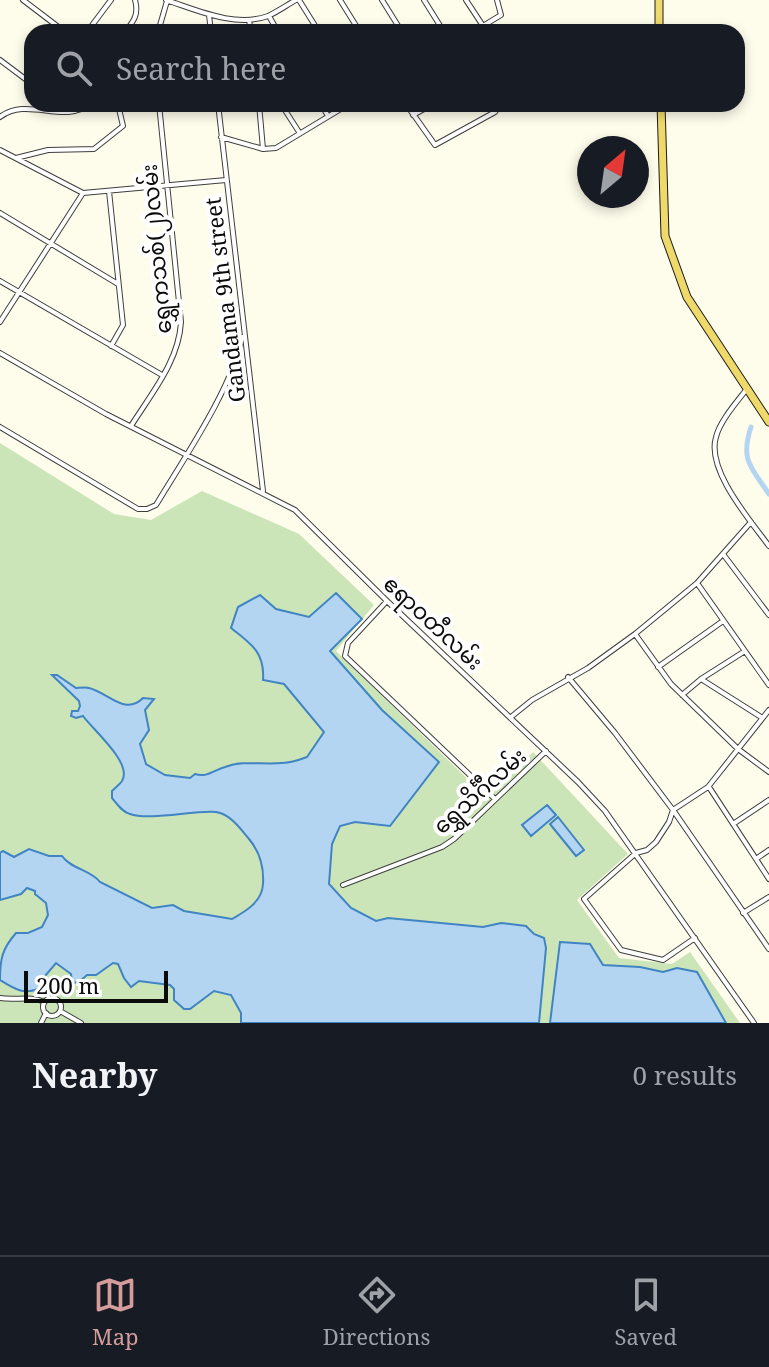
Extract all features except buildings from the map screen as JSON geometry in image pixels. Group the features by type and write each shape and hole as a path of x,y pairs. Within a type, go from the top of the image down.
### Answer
{"main road":[{"path":"659,0 659,24"},
{"path":"661,112 665,236 687,297 769,422"}],"street":[{"path":"23,0 54,24"},
{"path":"93,24 111,0"},
{"path":"131,24 138,11 135,0"},
{"path":"160,24 167,0 209,15 249,20 269,16 298,0 314,24"},
{"path":"340,0 355,24"},
{"path":"382,0 397,24"},
{"path":"424,0 439,24"},
{"path":"466,0 482,24"},
{"path":"486,24 501,15 497,0"},
{"path":"209,15 210,24"},
{"path":"269,16 274,24"},
{"path":"249,20 250,24"},
{"path":"0,60 24,78"},
{"path":"0,117 24,108"},
{"path":"16,158 48,150 94,149 123,126 120,112"},
{"name":"ရွှေကသစ်(၂)လမ်း","path":"131,426 176,352 181,322 160,112"},
{"name":"Gandama 9th street","path":"219,112 263,492"},
{"path":"260,112 263,149"},
{"path":"286,112 299,132"},
{"path":"326,112 328,116"},
{"path":"221,137 237,144 276,148 335,112"},
{"path":"411,112 432,143 439,144 495,112"},
{"path":"413,115 418,112"},
{"path":"0,150 83,193 226,180"},
{"path":"109,191 123,325 111,346"},
{"path":"0,322 83,193"},
{"path":"0,213 118,284"},
{"path":"0,281 162,375"},
{"path":"0,427 138,509 147,509 156,505 187,454 236,364 243,333"},
{"name":"ဧရာဝတီလမ်း","path":"0,353 131,426 263,492 304,517 605,811 754,1023"},
{"path":"747,388 716,437 715,458 722,477 769,546"},
{"path":"511,717 635,634 697,583 751,522"},
{"path":"723,554 769,615"},
{"path":"697,583 769,685"},
{"path":"387,601 348,643 345,656 495,799"},
{"path":"658,667 723,621"},
{"path":"635,634 682,695 738,749 769,771"},
{"path":"682,695 745,651"},
{"path":"568,677 673,810 769,949"},
{"path":"701,679 761,717"},
{"path":"695,938 663,960 624,952 585,903 585,897 636,853 647,850 656,842 673,810 708,787 769,710"},
{"name":"ရွှေသိင်္ဂီလမ်း","path":"343,885 442,847 546,751"},
{"path":"708,787 769,879"},
{"path":"733,824 769,800"},
{"path":"756,859 769,850"},
{"path":"743,913 769,897"},
{"path":"0,998 37,998 44,1002"},
{"path":"47,1023 44,1002 49,998 57,999 61,1005 60,1011"},
{"path":"41,1023 48,1014 60,1011 81,1023"}],"green space":[{"path":"0,443 114,514 151,520 202,491 299,534 374,605 336,651 487,798 533,752 628,854 577,900 619,958 672,964 690,952 740,1023 0,1023"}],"water":[{"path":"336,593 362,619 330,651 382,710 439,762 390,826 355,822 340,826 332,844 329,884 351,908 376,921 388,918 483,927 501,923 526,926 544,938 546,948 539,1023 241,1023 241,1013 231,995 214,991 190,1009 184,1009 174,1000 174,989 170,985 139,981 131,987 118,964 113,963 96,975 87,975 79,982 72,983 71,974 56,963 45,976 42,988 30,991 15,989 0,980 3,955 11,939 16,933 28,933 42,927 48,915 46,903 35,891 27,888 21,894 0,900 0,853 3,851 14,857 29,849 49,856 62,856 100,882 152,908 173,905 184,911 232,919 252,905 262,890 263,872 256,849 226,816 207,812 138,816 120,808 112,798 112,791 122,781 122,765 83,716 71,716 72,711 78,711 79,701 52,675 76,688 89,688 123,704 130,705 143,698 154,699 145,710 149,730 140,744 146,764 165,775 190,778 195,774 207,774 239,764 295,761 307,757 324,732 284,684 263,680 262,663 256,650 231,628 238,607 260,595 276,609 309,617"},
{"path":"547,805 556,815 531,836 522,825"},
{"path":"558,817 584,850 576,856 550,824"},
{"path":"560,942 590,944 603,965 663,972 677,968 697,972 726,1023 550,1023"}],"waterway":[{"path":"751,427 747,456 752,470 769,494"}]}
